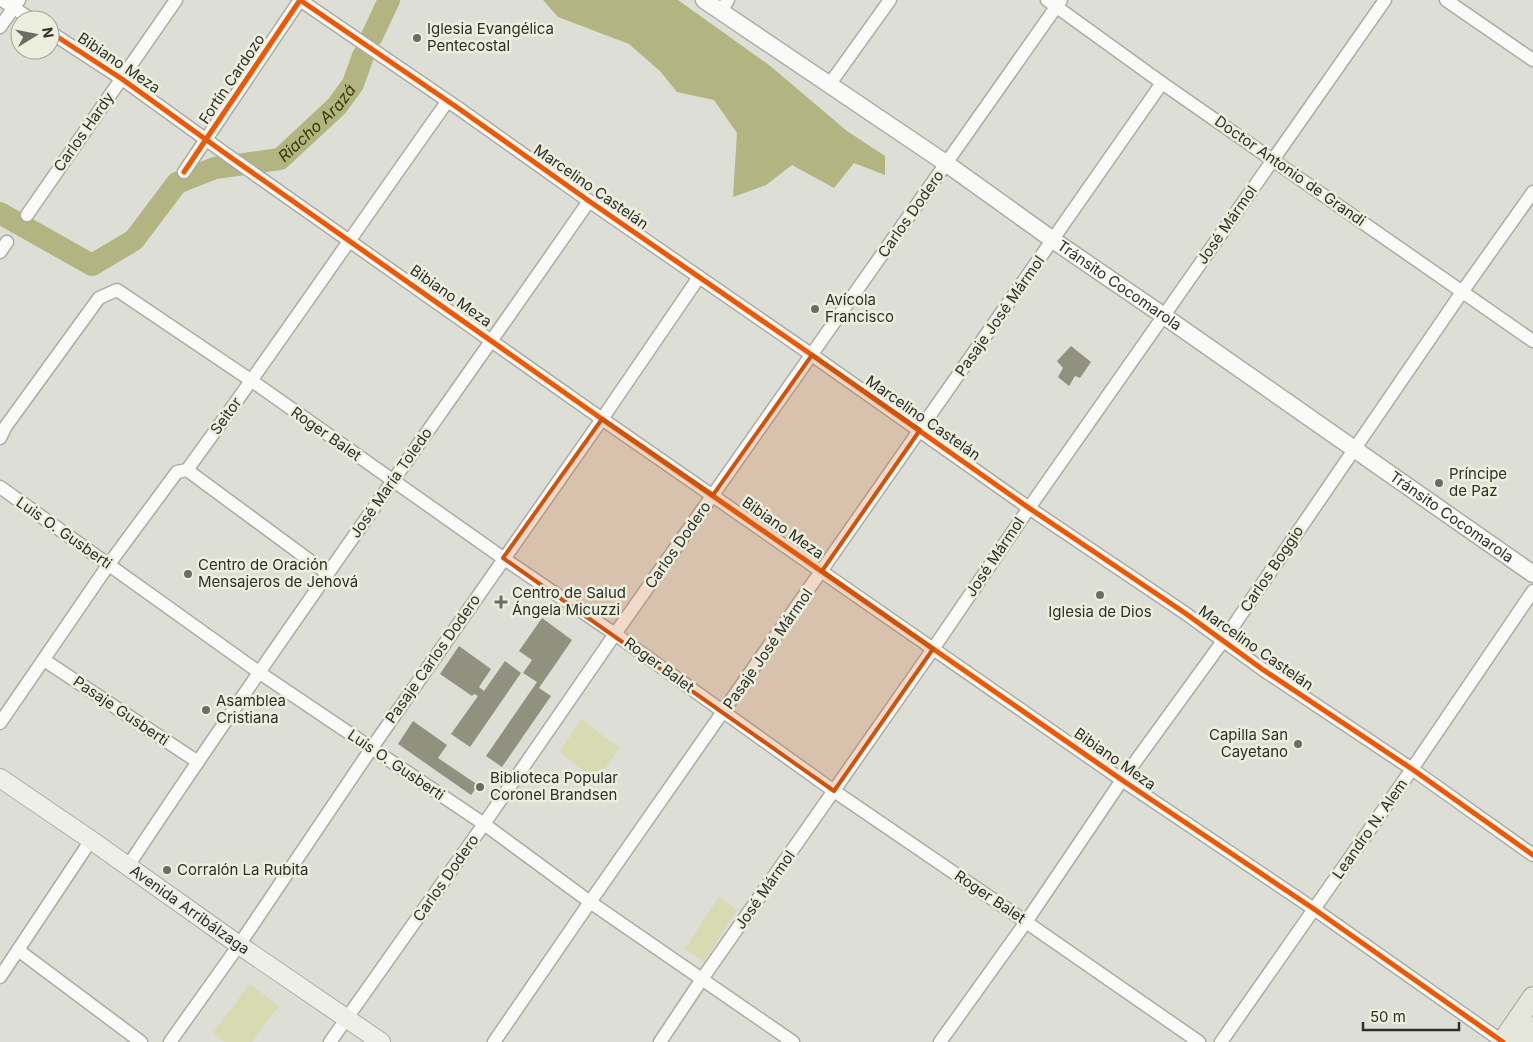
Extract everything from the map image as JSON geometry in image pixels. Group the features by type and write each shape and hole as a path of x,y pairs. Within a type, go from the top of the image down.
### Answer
{"main road":[{"name":"Avenida Arribálzaga","path":"0,778 381,1042"},
{"path":"1502,1042 1533,997"},
{"path":"1523,1042 1533,1027"}],"street":[{"path":"0,28 16,4 2,0"},
{"name":"Carlos Hardy","path":"27,215 176,0"},
{"name":"Marcelino Castelán","path":"300,0 920,430 1029,508 1185,613 1262,669 1412,769 1533,855"},
{"name":"Fortín Cardozo","path":"184,172 300,0"},
{"name":"Tránsito Cocomarola","path":"704,0 724,5 829,85 947,164 1053,240 1533,574"},
{"path":"829,85 890,0"},
{"name":"José Mármol","path":"660,1042 702,979 934,649 1029,508 1385,0"},
{"path":"1446,0 1533,60"},
{"name":"Doctor Antonio de Grandi","path":"1055,2 1162,83 1533,341"},
{"name":"Carlos Dodero","path":"330,1042 947,164 1055,2"},
{"name":"Bibiano Meza","path":"60,39 122,79 602,418 1122,780 1314,909 1502,1042"},
{"name":"Pasaje José Mármol","path":"494,1042 1162,83"},
{"name":"Seitor","path":"0,723 109,564 177,472 187,470 252,381 348,240 447,102"},
{"name":"Carlos Boggio","path":"940,1042 1026,922 1122,780 1223,641 1462,292 1533,192"},
{"name":"José María Toledo","path":"128,866 392,481 589,201"},
{"name":"Pasaje Carlos Dodero","path":"170,1042 239,945 503,558 699,278"},
{"name":"Roger Balet","path":"2,429 99,298 117,290 252,381 392,481 615,634 834,791 1199,1042"},
{"path":"187,470 328,574"},
{"name":"Luis O. Gusberti","path":"0,487 260,673 484,824 590,902 793,1042"},
{"name":"Leandro N. Alem","path":"1221,1042 1412,769 1533,591"},
{"name":"Pasaje Gusberti","path":"44,660 198,762"},
{"path":"0,977 91,840"},
{"path":"18,950 141,1042"}],"highlighted area":[{"path":"812,355 920,430 822,571 933,649 834,791 503,558 602,419 713,495"}],"shaded area":[{"path":"543,0 678,0 769,65 847,131 885,156 885,175 854,163 834,188 792,165 766,185 733,197 737,133 714,100 677,92 660,71 629,44 558,17"},
{"path":"581,719 619,748 596,781 560,752"},
{"path":"719,897 737,910 704,962 685,949"},
{"path":"250,984 279,1006 252,1042 224,1042 213,1033"}],"building":[{"path":"1071,346 1091,362 1080,378 1075,376 1069,386 1058,377 1063,368 1057,361"},
{"path":"542,618 572,640 539,688 551,696 502,767 486,756 537,682 523,673 532,660 519,651"},
{"path":"459,646 491,669 479,687 484,691 505,661 521,673 470,747 451,734 478,696 474,694 472,696 440,674"},
{"path":"413,721 447,745 438,758 478,785 471,795 398,744"}],"waterway":[{"name":"Riacho Arazá","path":"372,36 389,0"},
{"name":"Riacho Arazá","path":"0,213 92,265 134,240 177,183 215,168 280,159 337,106 353,84 363,56"}],"cycle path":[{"path":"184,172 300,0 458,108 1029,508 1185,613 1262,669 1412,769 1533,855"},
{"path":"60,39 122,79 602,419 1122,780 1314,909 1503,1042"}],"place":[{"name":"Iglesia Evangélica Pentecostal","path":"417,38"},
{"name":"Avícola Francisco","path":"815,309"},
{"name":"Príncipe de Paz","path":"1439,483"},
{"name":"Centro de Oración Mensajeros de Jehová","path":"188,574"},
{"name":"Iglesia de Dios","path":"1100,595"},
{"name":"Centro de Salud Ángela Micuzzi","path":"501,602"},
{"name":"Asamblea Cristiana","path":"206,710"},
{"name":"Capilla San Cayetano","path":"1298,744"},
{"name":"Biblioteca Popular Coronel Brandsen","path":"480,787"},
{"name":"Corralón La Rubita","path":"167,870"}]}
